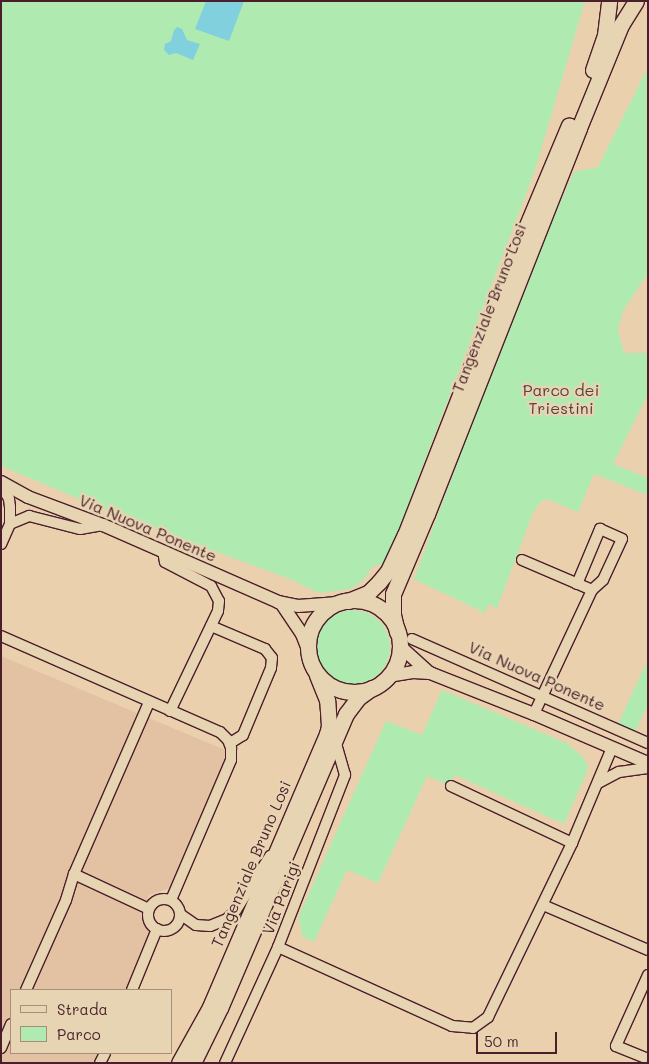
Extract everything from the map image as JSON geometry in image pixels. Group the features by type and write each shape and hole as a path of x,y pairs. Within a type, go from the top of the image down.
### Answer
{"main road":[{"name":"Tangenziale Bruno Losi","path":"179,1063 210,1007 330,726 327,700 310,660 308,650 309,636 316,621 328,608 368,593 384,577 416,511 516,249 597,59 606,28 609,1"},
{"name":"Tangenziale Bruno Losi","path":"193,1063 220,1008 352,704 388,676 398,657 403,637 393,614 393,594 427,514 579,128 622,25 636,1"},
{"path":"343,602 364,602 376,606 390,618 403,637"},
{"name":"Tangenziale Bruno Losi","path":"318,675 329,685 344,691 361,692 372,688"}],"street":[{"name":"Via Nuova Ponente","path":"1,483 28,497 103,525 282,603 298,606 343,602"},
{"path":"1,483 9,499 10,524 1,544"},
{"path":"10,524 29,516 80,529 103,525"},
{"path":"534,714 592,590 603,580 622,539 600,529 577,584"},
{"path":"163,551 164,562 211,586 219,601 218,611 170,711"},
{"path":"522,560 592,590"},
{"path":"282,603 302,634 308,650"},
{"path":"211,626 265,649 272,658 271,668 243,736 230,743"},
{"path":"1,636 220,732 230,743 231,760 171,900"},
{"name":"Via Nuova Ponente","path":"403,637 543,695 648,743"},
{"path":"403,637 403,649 430,673"},
{"path":"388,676 413,672 430,673 534,714 648,763"},
{"path":"26,989 149,702"},
{"name":"Via Parigi","path":"225,1063 278,947 345,775 335,740"},
{"path":"278,947 452,1026 474,1028 488,1017 572,843 612,748"},
{"path":"597,784 619,772 648,768"},
{"path":"451,786 572,843"},
{"path":"180,914 196,925 218,924 227,919 236,910 263,865 276,849"},
{"path":"74,874 148,909"},
{"path":"158,900 171,900 178,908 180,914 178,922 171,929 157,929 150,923 148,909 158,900"},
{"path":"543,905 648,950"},
{"path":"132,989 157,929"},
{"path":"648,975 616,1046 648,1059"},
{"path":"1,1048 10,1026"}],"shaded area":[{"path":"1,656 230,752 170,888 149,895 144,910 151,926 151,936 127,989 10,989 10,1054 100,1054 95,1063 1,1063"}],"green space":[{"path":"1,1 585,1 535,170 386,563 373,566 364,579 351,589 319,593 290,579 125,518 1,466"},
{"name":"Parco dei Triestini","path":"648,67 648,273 623,311 618,329 624,353 648,353 648,394 613,464 648,478 648,495 594,474 578,512 547,499 540,502 532,515 497,608 488,604 485,613 414,579 524,283 574,172 598,167"},
{"path":"353,610 374,616 384,626 390,647 384,668 374,678 353,684 332,678 322,668 316,647 322,626 332,616"},
{"path":"648,659 648,704 635,732 618,724"},
{"path":"442,690 566,743 584,758 588,766 586,774 564,824 455,775 449,785 427,776 378,883 347,870 314,942 302,936 299,916 386,721 422,735"}],"water":[{"path":"206,1 244,1 229,41 195,29"},
{"path":"177,27 182,29 187,40 200,44 193,60 176,53 169,55 164,50 165,44 171,41 174,30"}]}
